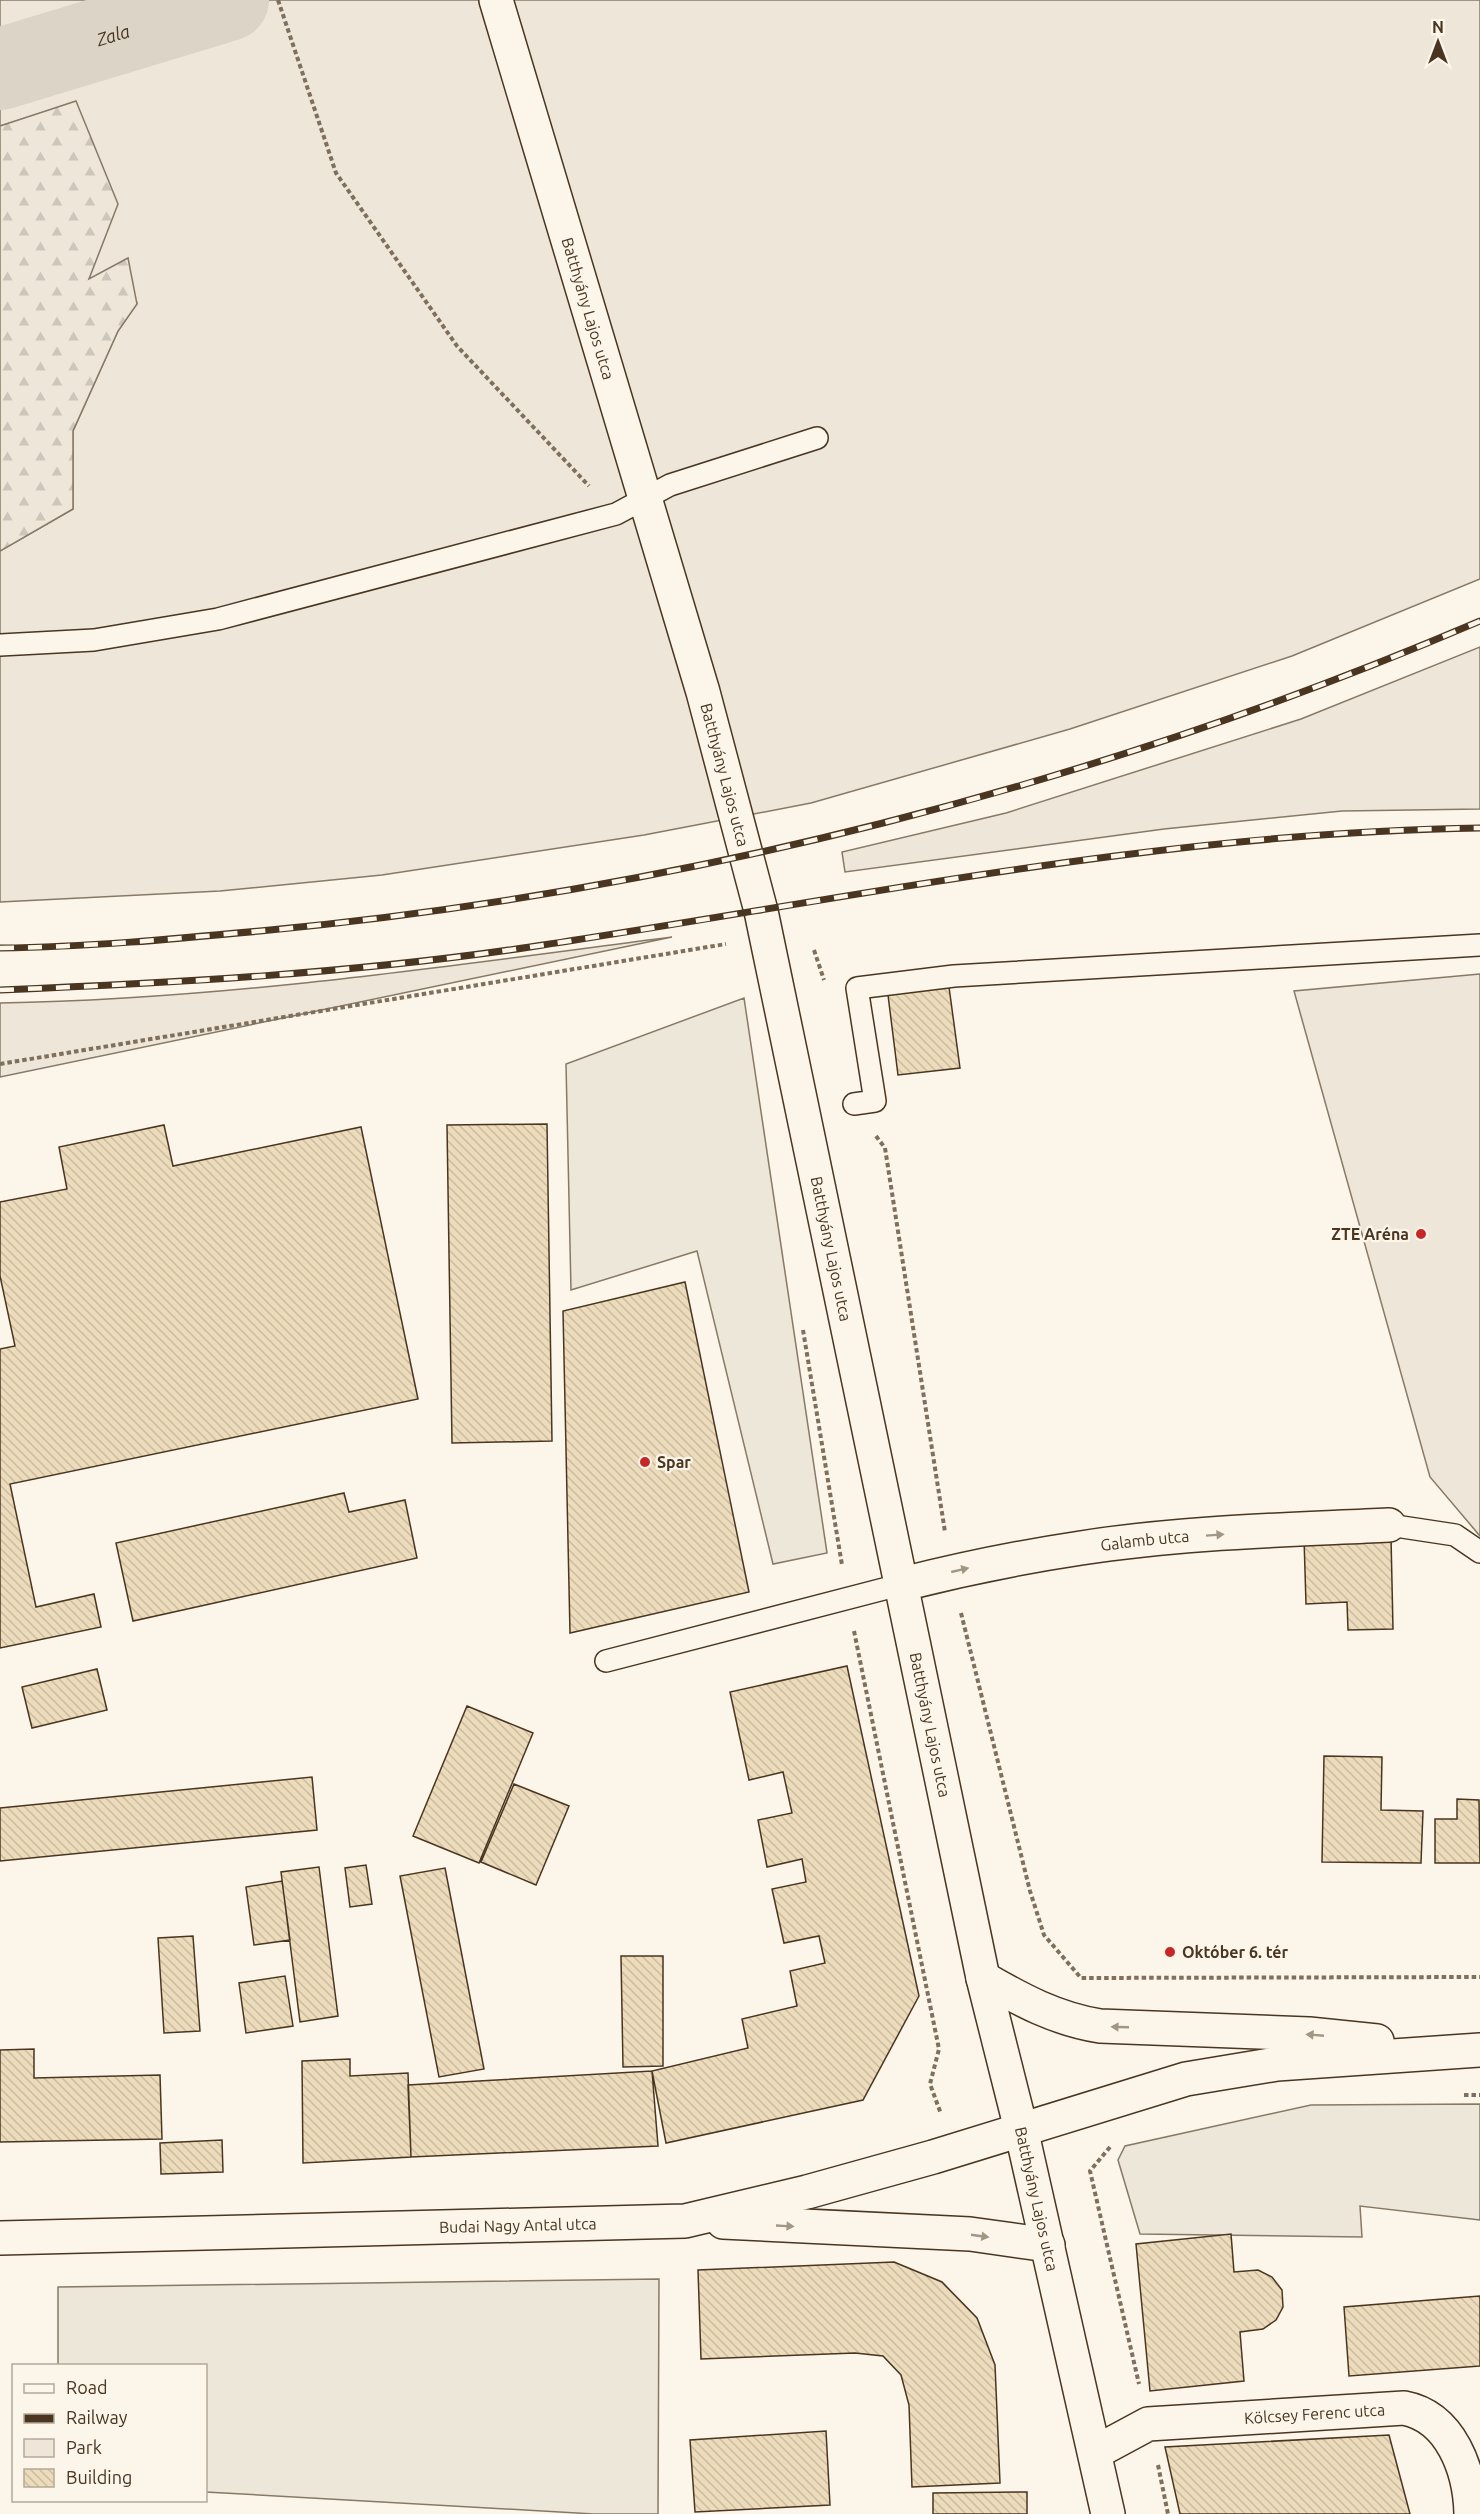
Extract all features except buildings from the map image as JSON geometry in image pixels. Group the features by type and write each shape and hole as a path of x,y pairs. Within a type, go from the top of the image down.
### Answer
{"street":[{"name":"Batthyány Lajos utca","path":"496,0 703,692 768,942 983,1978 1021,2129 1096,2452 1108,2514"},
{"name":"Galamb utca","path":"903,1584 951,1572 1083,1548 1210,1535 1389,1525"},
{"path":"983,1978 1035,2008 1077,2022 1100,2026 1309,2034 1468,2050"},
{"path":"1021,2129 1186,2079 1277,2064 1468,2050"},
{"name":"Budai Nagy Antal utca","path":"0,2238 685,2221 807,2192 1021,2129"},
{"path":"685,2221 970,2234 1048,2245"},
{"name":"Kölcsey Ferenc utca","path":"1096,2452 1148,2424 1379,2408 1419,2411 1442,2428 1455,2446 1465,2474 1471,2514"}],"lane":[{"path":"0,645 94,640 218,619 616,514 670,485 817,438"},
{"path":"854,1104 875,1101 857,988 954,976 1480,945"},
{"path":"1389,1525 1455,1535 1480,1552"},
{"path":"606,1661 903,1584"}],"path":[{"path":"278,0 336,173 457,346 616,514"},
{"path":"0,1064 732,943"},
{"path":"951,1572 1030,1891 1044,1935 1081,1978 1480,1977"},
{"path":"847,1599 939,2049 930,2084 953,2150"},
{"path":"1456,2095 1480,2095"},
{"path":"1119,2144 1108,2148 1090,2171 1168,2514"}],"green space":[{"path":"0,0 1480,0 1480,579 1292,656 1070,729 811,803 644,835 382,875 220,891 0,902 0,551 73,509 73,431 118,331 137,303 88,280 76,102 0,126"},
{"path":"76,101 118,204 89,279 128,258 137,304 118,331 73,431 73,509 0,551 0,126"},
{"path":"1480,647 1480,809 1342,811 1164,829 845,872 842,852 1006,813 1301,719"},
{"path":"672,937 0,1077 0,1003 85,1000 253,988 421,970"},
{"name":"ZTE Aréna","path":"1480,974 1480,1536 1430,1477 1294,991"}],"shaded area":[{"path":"744,998 827,1553 773,1564 697,1251 571,1290 566,1064"},
{"path":"1480,2104 1480,2220 1360,2206 1362,2237 1140,2234 1118,2160 1125,2146 1311,2105"},
{"path":"659,2279 658,2514 594,2514 207,2492 207,2364 58,2364 58,2287"}],"waterway":[{"name":"Zala","path":"0,69 228,0"}],"railway":[{"path":"0,948 163,940 417,913 573,889 728,859 882,823 1035,781 1185,734 1334,680 1480,621"},
{"path":"0,990 199,980 398,964 530,947 1003,871 1122,855 1361,832 1480,828"}],"place":[{"name":"ZTE Aréna","path":"1421,1234"},
{"name":"Spar","path":"645,1462"},
{"name":"Október 6. tér","path":"1170,1952"}]}
